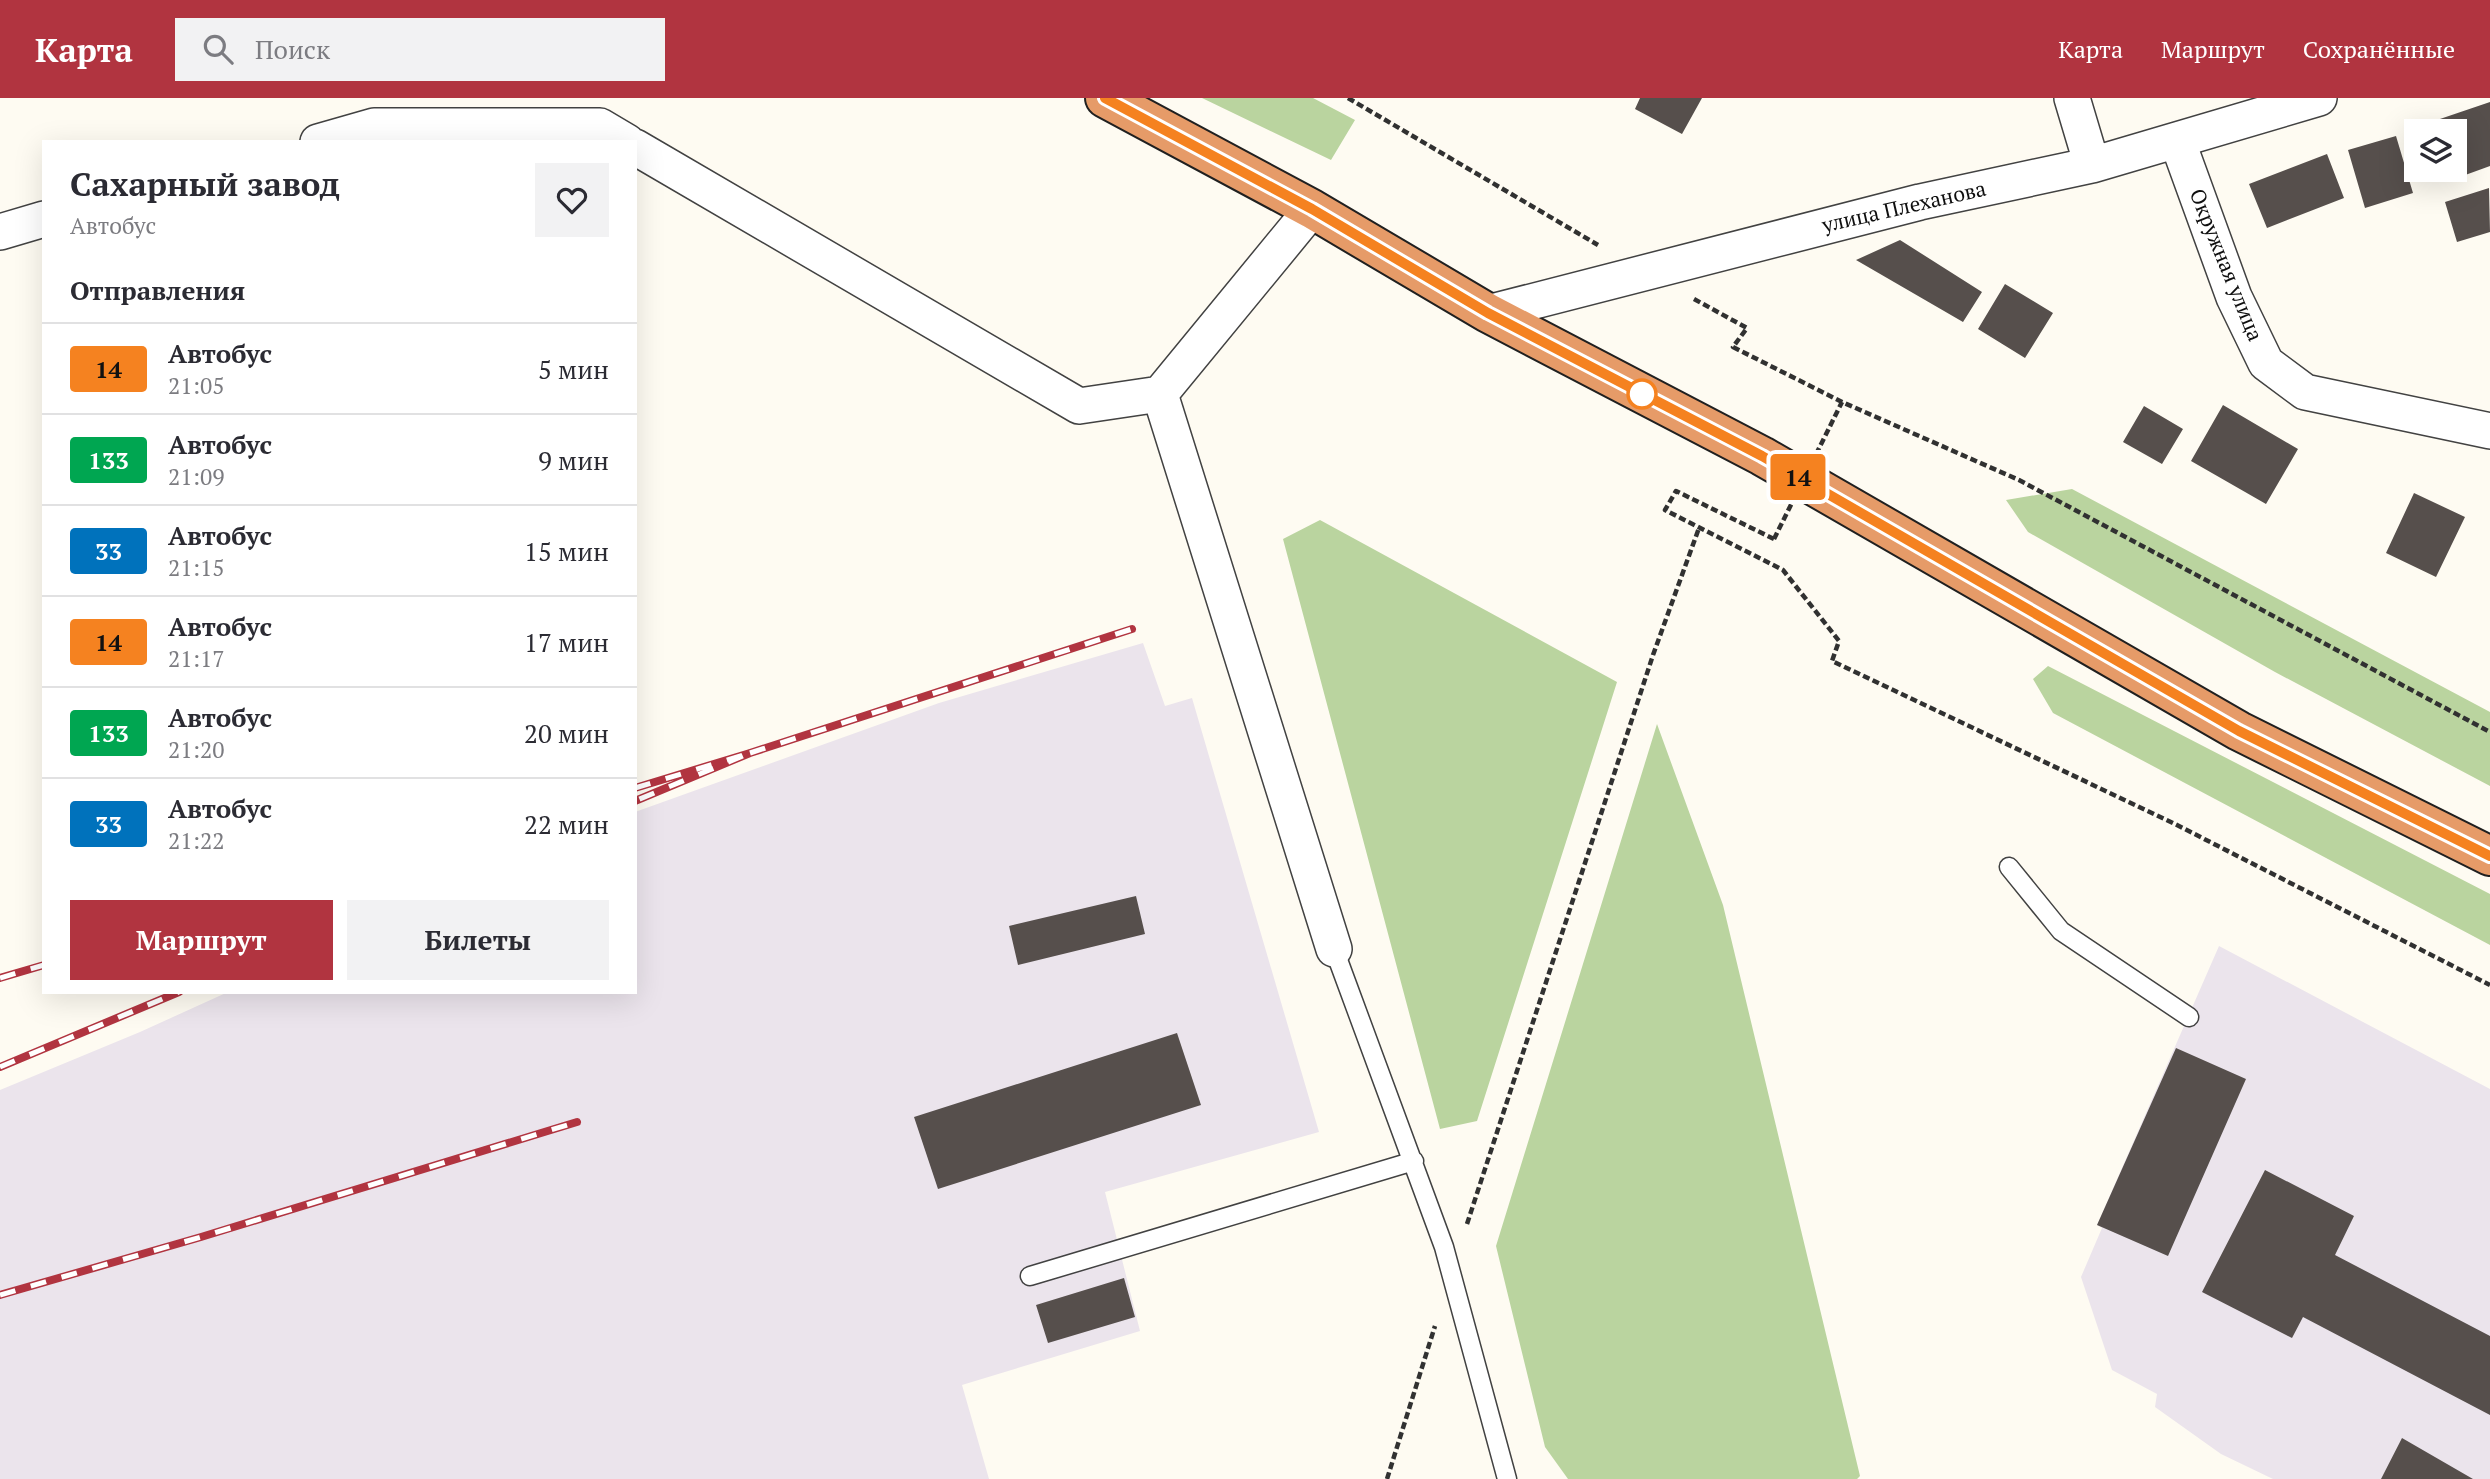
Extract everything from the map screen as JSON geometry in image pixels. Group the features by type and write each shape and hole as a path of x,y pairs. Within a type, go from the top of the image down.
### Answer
{"highway":[{"path":"1105,98 1312,209 1488,313 1762,456 2239,731 2490,856"}],"street":[{"path":"2072,98 2092,165"},
{"name":"улица Плеханова","path":"1488,313 1920,202 2092,165 2319,98"},
{"path":"325,140 374,126 600,126 624,140"},
{"name":"Окружная улица","path":"2177,140 2234,297 2266,363 2305,393 2490,431"},
{"path":"637,148 1079,406 1160,394 1312,209"},
{"path":"0,232 42,220"},
{"path":"1160,394 1334,948"}],"lane":[{"path":"2009,867 2061,931 2189,1017"},
{"path":"1334,948 1414,1161 1451,1272 1507,1479"},
{"path":"1030,1276 1414,1161"}],"path":[{"path":"1348,98 1645,272 1747,328 1733,346 1842,402 2019,480 2490,732"},
{"path":"1842,402 1774,539 1676,491 1665,510 1783,570 1839,641 1832,662 2173,823 2490,985"},
{"path":"1387,1479 1451,1272 1653,655 1699,528"}],"shaded area":[{"path":"1143,643 1165,706 1192,698 1319,1132 1105,1192 1140,1331 962,1385 989,1479 0,1479 0,1090 224,994 637,994 637,811 939,703"},
{"path":"2219,946 2490,1089 2490,1479 2273,1479 2221,1454 2155,1407 2157,1394 2112,1370 2081,1277 2102,1228 2097,1225"}],"green space":[{"path":"1202,98 1313,98 1355,120 1331,160"},
{"path":"2072,489 2490,712 2490,786 2275,672 2028,532 2006,500"},
{"path":"1320,520 1617,682 1477,1121 1440,1129 1283,539"},
{"path":"2048,666 2490,894 2490,945 2053,713 2033,679"},
{"path":"1657,724 1723,905 1860,1476 1857,1479 1568,1479 1545,1447 1496,1246"}],"building":[{"path":"1640,98 1702,98 1682,134 1635,109"},
{"path":"2490,102 2490,166 2467,174 2467,119 2440,119"},
{"path":"2396,136 2404,163 2404,182 2410,182 2413,193 2365,208 2348,150"},
{"path":"2327,154 2344,198 2267,228 2249,184"},
{"path":"2489,188 2490,232 2457,242 2445,202"},
{"path":"1900,240 1982,292 1963,322 1856,260"},
{"path":"2005,284 2053,313 2025,358 1978,329"},
{"path":"2223,405 2298,449 2266,504 2191,461"},
{"path":"2144,406 2183,429 2162,464 2123,442"},
{"path":"2414,493 2465,517 2436,577 2386,553"},
{"path":"1136,896 1145,934 1018,965 1009,926"},
{"path":"1177,1033 1201,1105 938,1189 914,1117"},
{"path":"2176,1048 2246,1079 2168,1256 2097,1225"},
{"path":"2265,1170 2354,1216 2335,1255 2490,1336 2490,1415 2303,1317 2292,1338 2202,1292"},
{"path":"1124,1278 1135,1317 1048,1343 1036,1305"},
{"path":"2402,1438 2473,1479 2381,1479"}],"railway":[{"path":"750,753 1132,629"},
{"path":"637,787 750,753 637,800"},
{"path":"0,978 42,966"},
{"path":"0,1067 174,994"},
{"path":"0,1295 201,1237 577,1122"}],"bus line":[{"name":"14","path":"1105,98 1312,209 1488,313 1762,456 2239,731 2490,856"}]}
